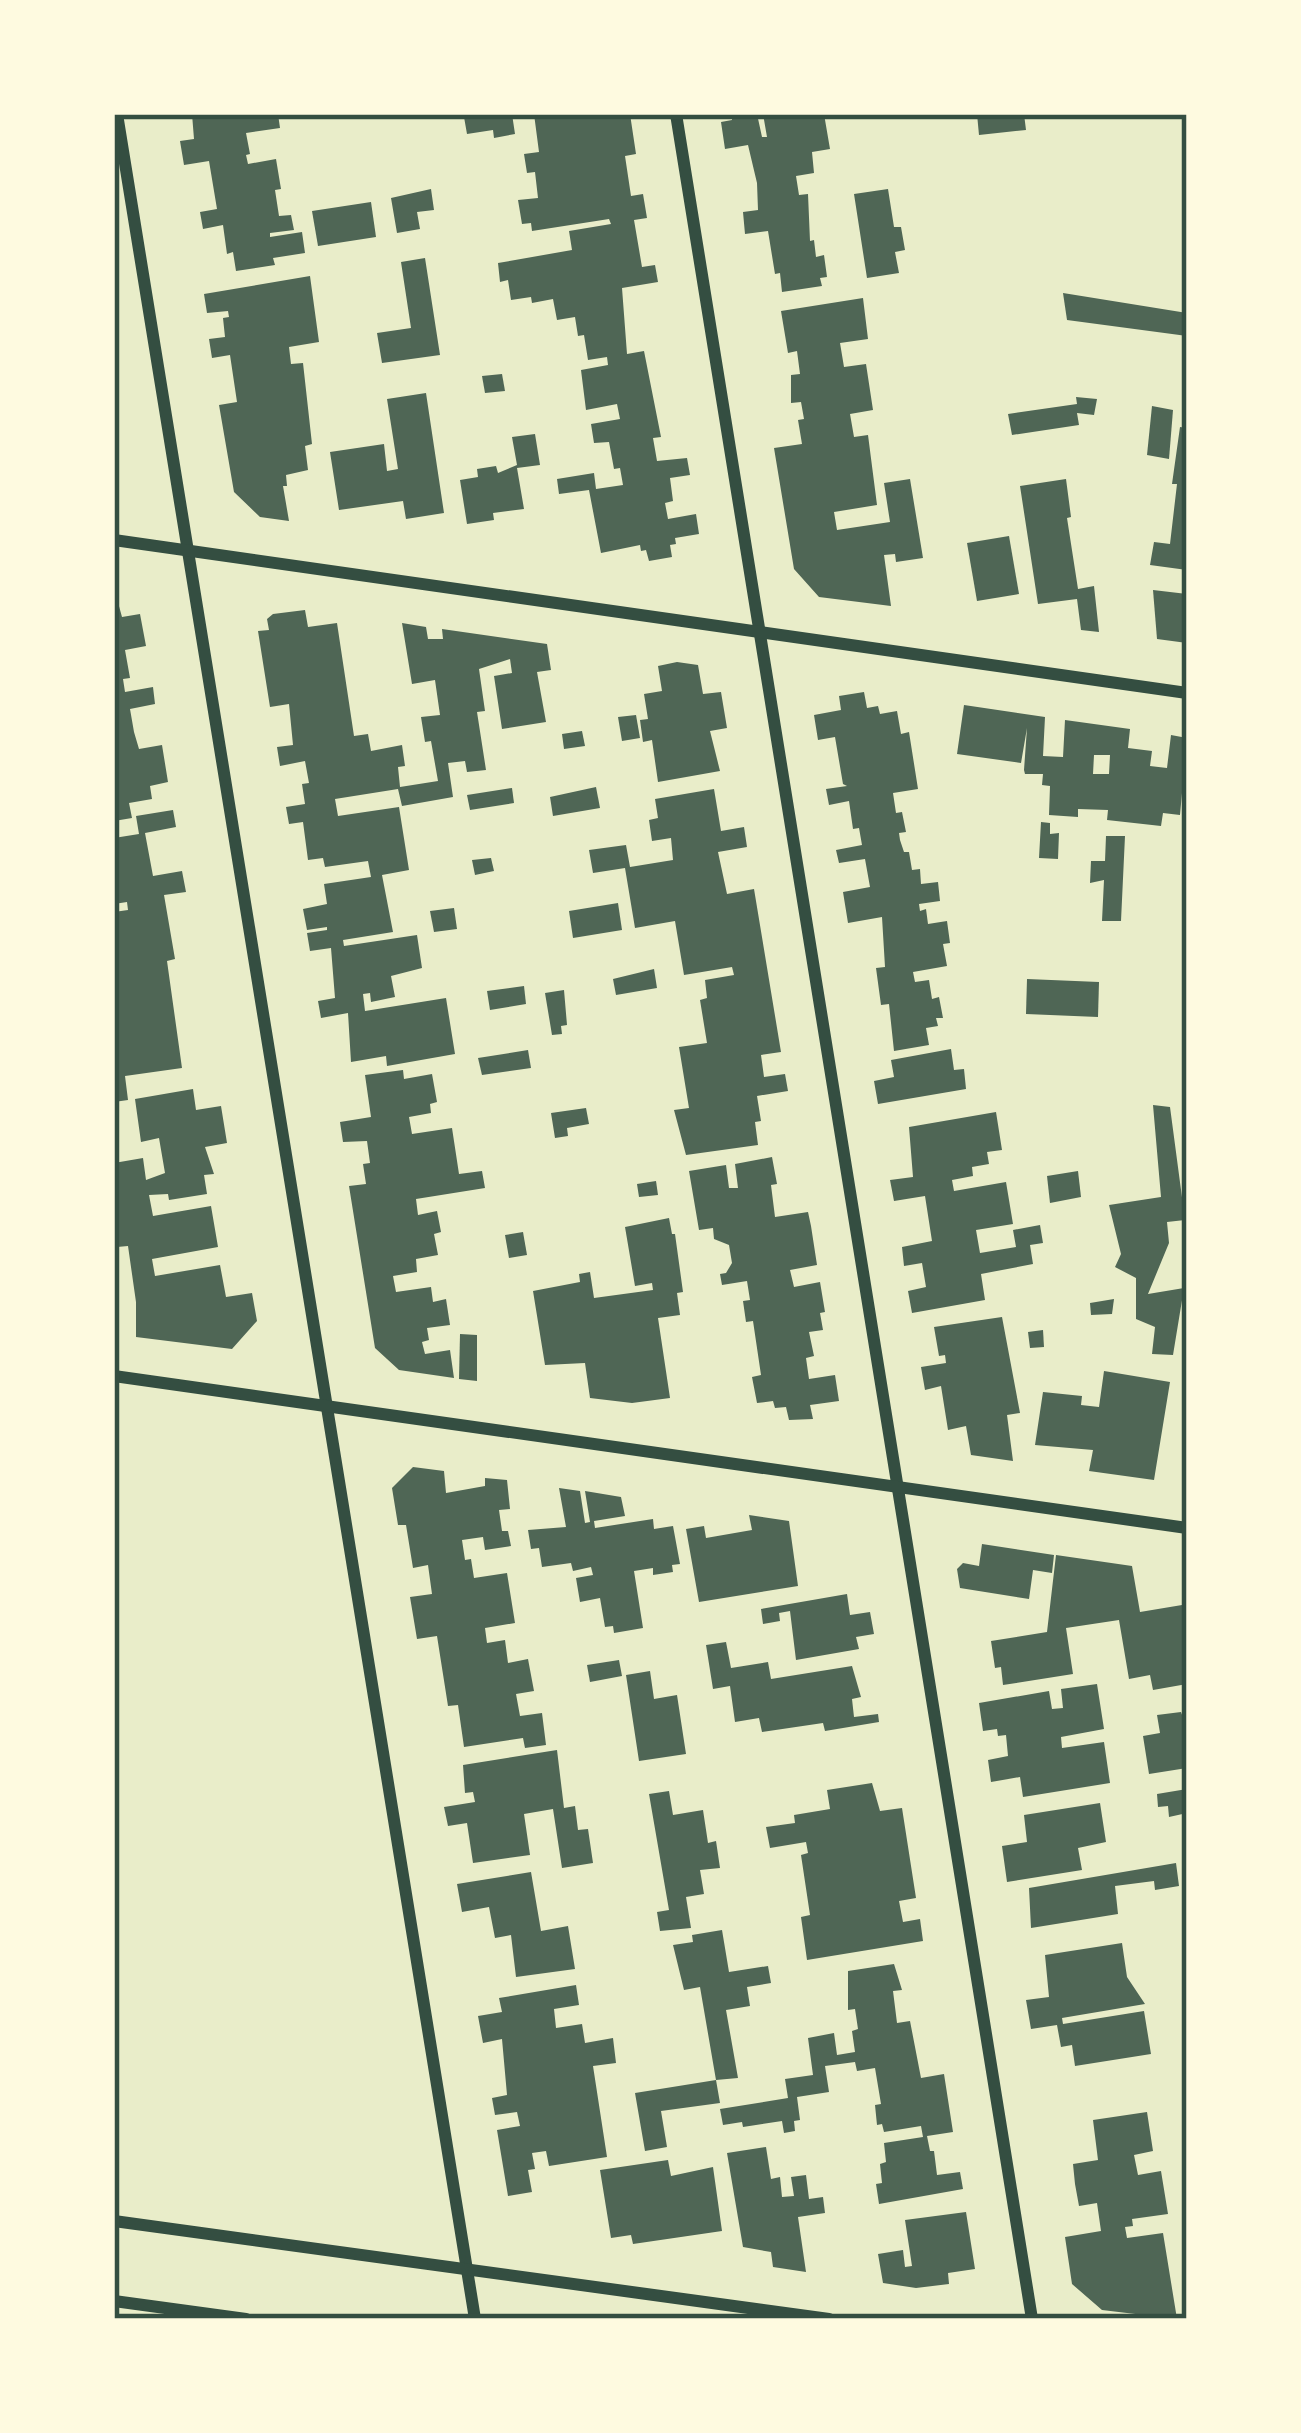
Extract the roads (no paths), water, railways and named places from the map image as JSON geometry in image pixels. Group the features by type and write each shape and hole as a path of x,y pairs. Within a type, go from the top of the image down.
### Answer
{"street":[{"path":"117,114 475,2319"},
{"path":"676,114 1032,2319"},
{"path":"114,540 1187,693"},
{"path":"114,1376 1187,1528"},
{"path":"114,2222 829,2319"},
{"path":"114,2301 246,2319"}]}
